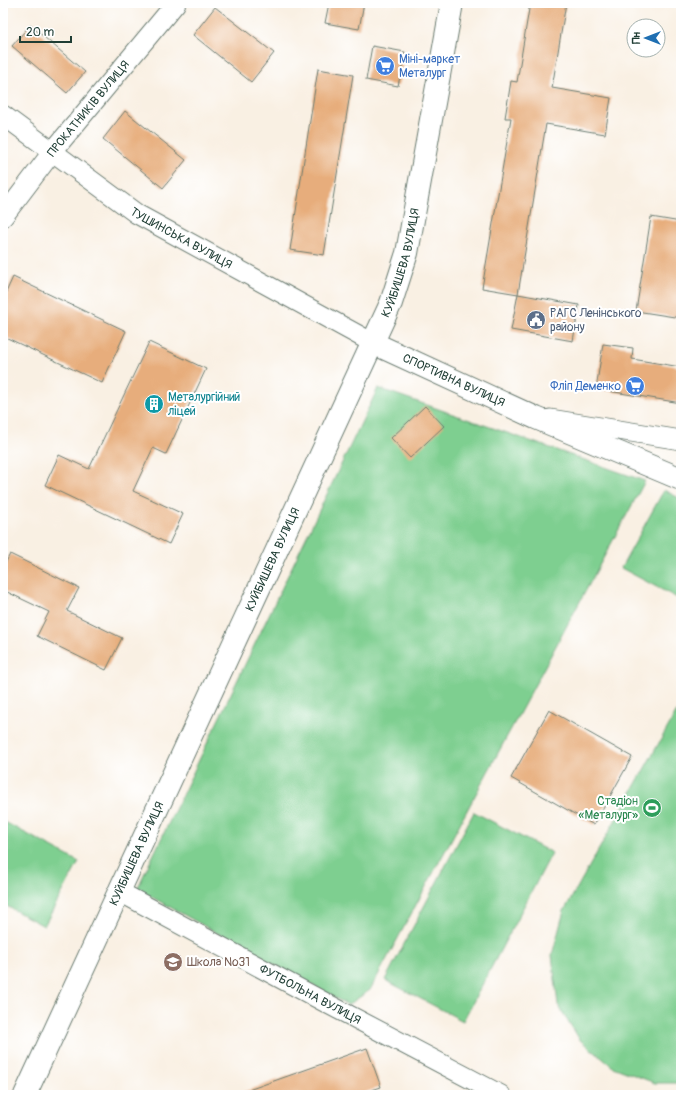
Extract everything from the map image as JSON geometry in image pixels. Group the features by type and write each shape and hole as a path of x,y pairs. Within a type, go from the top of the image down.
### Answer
{"main road":[{"name":"КУЙБИШЕВА ВУЛИЦЯ","path":"25,1095 391,303 407,253 452,3"},
{"name":"СПОРТИВНА ВУЛИЦЯ","path":"373,343 536,418 681,479"}],"street":[{"name":"ПРОКАТНИКІВ ВУЛИЦЯ","path":"3,216 53,151 176,3"},
{"name":"ТУШИНСЬКА ВУЛИЦЯ","path":"3,115 137,214 373,343"},
{"name":"СПОРТИВНА ВУЛИЦЯ","path":"536,418 560,420 681,440"},
{"name":"ФУТБОЛЬНА ВУЛИЦЯ","path":"120,892 497,1094"}],"green space":[{"path":"378,388 645,481 370,990 348,1005 137,889"},
{"path":"664,490 681,499 681,600 621,568"},
{"name":"Стадіон «Металург»","path":"681,704 681,1083 655,1083 613,1067 580,1040 558,1005 552,955 564,911"},
{"path":"474,812 552,853 463,1021 385,980"},
{"path":"3,821 79,862 44,926 3,904"}],"building":[{"path":"329,3 364,3 359,29 325,23"},
{"path":"530,3 566,3 552,88 611,98 605,134 546,124 518,294 482,288 511,118 505,118 511,81 517,82"},
{"path":"215,7 274,53 251,82 193,35"},
{"path":"30,25 85,72 67,93 12,46"},
{"name":"Міні-маркет Металург","path":"372,46 405,52 398,86 366,80"},
{"path":"318,69 353,75 324,255 290,250"},
{"path":"125,111 186,160 163,188 103,139"},
{"path":"651,217 681,222 681,318 636,311"},
{"path":"13,277 126,331 102,383 3,336 3,299"},
{"path":"518,294 579,305 573,341 511,330"},
{"name":"Металургійний ліцей","path":"149,342 206,369 166,454 153,448 133,491 183,514 169,544 45,485 59,455 89,469"},
{"path":"603,344 633,348 632,359 681,367 681,403 596,389"},
{"path":"425,406 444,426 410,458 391,438"},
{"path":"10,554 79,588 67,611 122,638 106,670 37,636 49,612 3,590 3,568"},
{"path":"549,710 632,757 594,825 511,778"},
{"path":"367,1048 381,1087 357,1095 241,1095 240,1093"}],"place":[{"name":"Міні-маркет Металург","path":"385,66"},
{"name":"РАГС Ленінського району","path":"536,320"},
{"name":"Фліп Деменко","path":"635,386"},
{"name":"Металургійний ліцей","path":"154,404"},
{"name":"Стадіон «Металург»","path":"652,808"},
{"name":"Школа №31","path":"173,962"}]}
